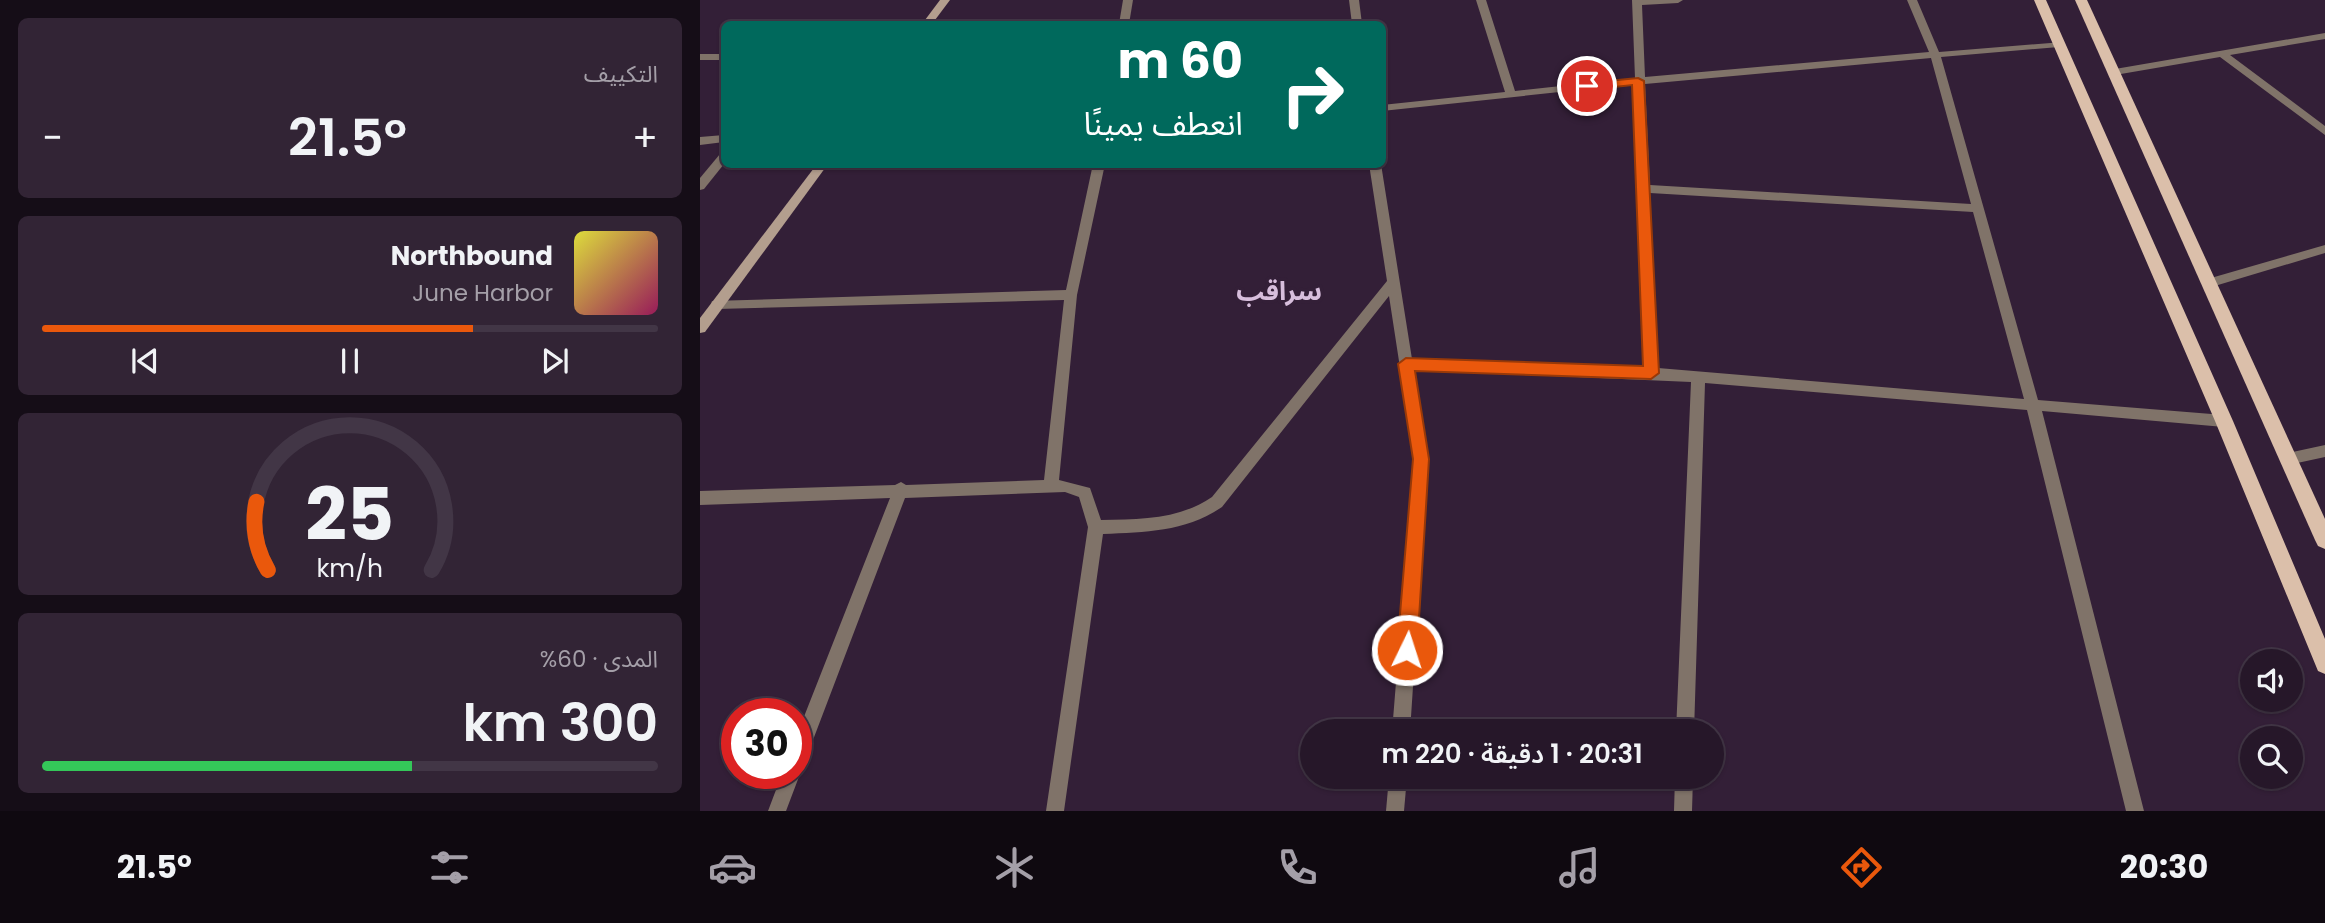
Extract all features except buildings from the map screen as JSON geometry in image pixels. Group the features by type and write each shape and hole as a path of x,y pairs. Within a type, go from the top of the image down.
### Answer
{"main road":[{"path":"2040,0 2224,421 2325,664"},
{"path":"2081,0 2325,540"}],"street":[{"path":"929,21 945,0"},
{"path":"1124,21 1128,0"},
{"path":"1354,0 1357,21"},
{"path":"1481,0 1511,94"},
{"path":"1651,373 1637,1 1678,0"},
{"path":"1912,0 1936,54 2034,405 2135,811"},
{"path":"2115,72 2325,36"},
{"path":"1386,108 1638,81 2059,44"},
{"path":"2221,54 2325,131"},
{"path":"700,57 721,57"},
{"path":"700,141 721,139"},
{"path":"700,186 721,161"},
{"path":"700,328 820,168"},
{"path":"1051,487 1071,295 1098,168"},
{"path":"1376,168 1421,459 1402,719"},
{"path":"1645,189 1979,208"},
{"path":"2208,283 2325,248"},
{"path":"1096,527 1175,523 1202,514 1217,502 1393,282"},
{"path":"718,304 1071,295"},
{"path":"1406,364 1651,373 2224,421"},
{"path":"1685,719 1698,377"},
{"path":"2288,459 2325,451"},
{"path":"700,498 901,489 1065,486 1085,492 1096,527 1055,811"},
{"path":"812,720 901,489"},
{"path":"777,811 785,789"},
{"path":"1395,811 1397,789"},
{"path":"1683,811 1684,789"}],"district":[{"name":"سراقب","path":"1279,291"}],"route":[{"path":"1407,650 1421,459 1406,364 1651,373 1643,137 1638,81 1587,86"}]}
